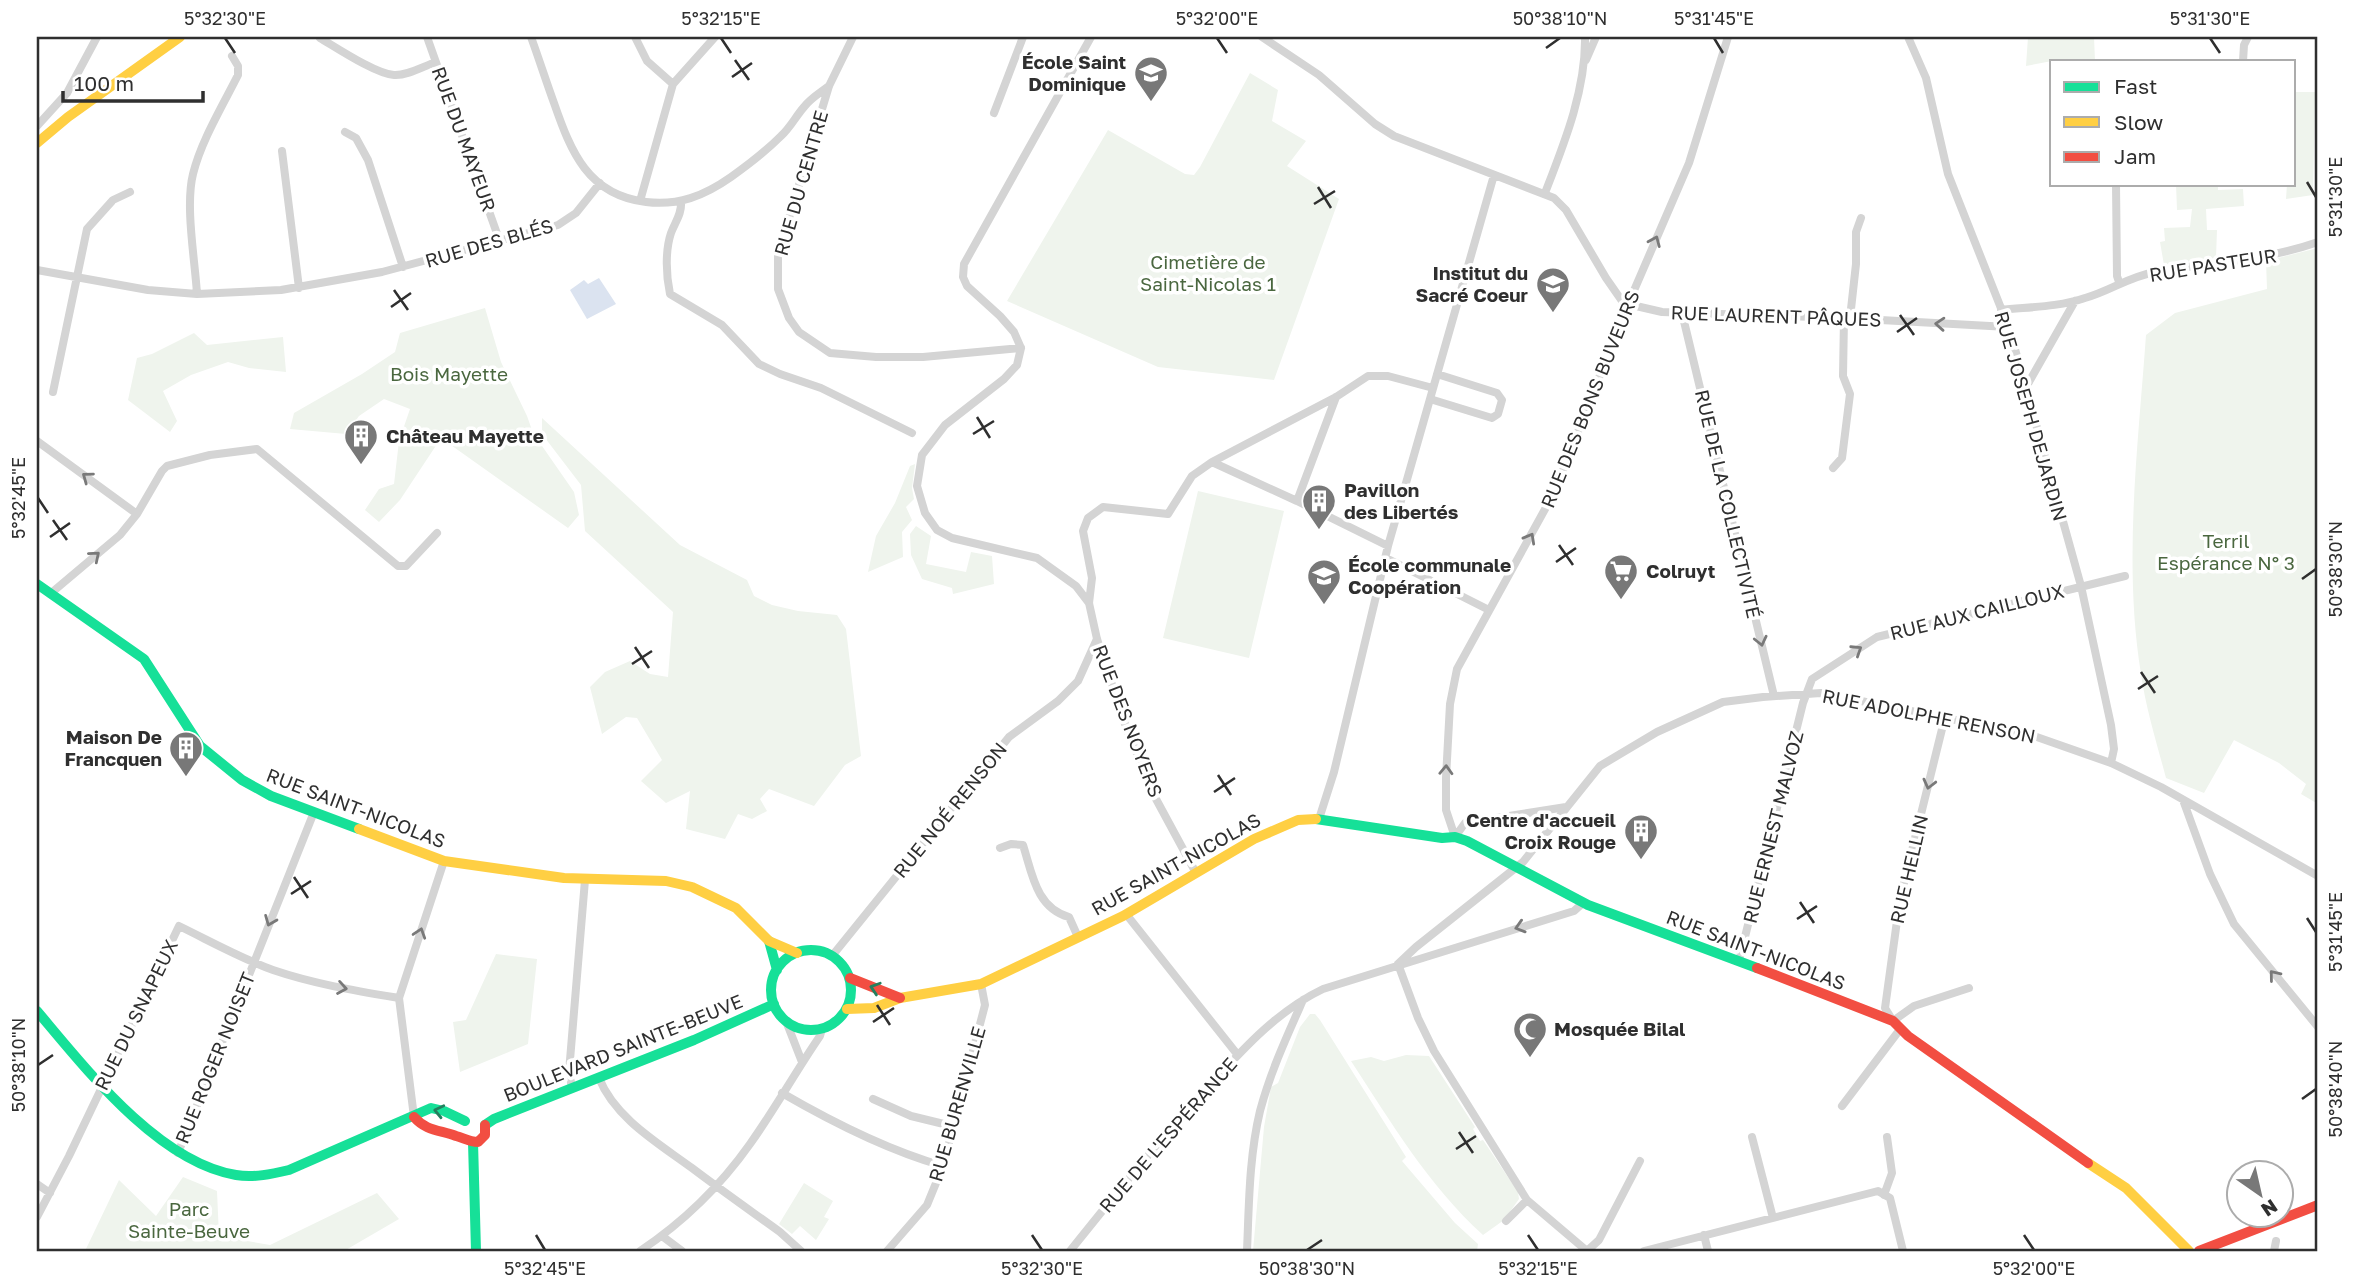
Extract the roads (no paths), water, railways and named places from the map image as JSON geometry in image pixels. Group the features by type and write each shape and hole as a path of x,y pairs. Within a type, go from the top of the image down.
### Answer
{"street":[{"path":"37,126 66,93 97,37"},
{"path":"37,143 68,117 180,37"},
{"name":"RUE DU MAYEUR","path":"427,37 500,242"},
{"path":"531,37 567,141 587,173 619,196 640,201 665,204 681,202 706,193 732,177 782,135 803,107 828,86"},
{"path":"635,37 647,61 673,84"},
{"path":"640,201 673,84 715,37"},
{"name":"RUE DU CENTRE","path":"853,37 828,86 778,254 778,289 789,318 799,332 830,353 923,357 1021,348"},
{"path":"993,113 1024,37"},
{"path":"1089,603 1076,586 1037,558 952,538 937,530 925,513 917,486 922,455 945,425 1004,379 1017,365 1021,348 1014,332 967,286 963,277 964,264 1091,37"},
{"path":"1262,37 1319,75 1375,124 1394,136 1554,198 1566,210 1622,301 1628,304"},
{"path":"1545,193 1569,124 1583,66 1585,37"},
{"path":"1583,66 1596,37"},
{"name":"RUE DES BONS BUVEURS","path":"1455,837 1446,810 1451,693 1457,669 1555,491 1628,304 1689,163 1728,37"},
{"name":"RUE JOSEPH DEJARDIN","path":"1908,37 1926,78 1948,174 2008,327 2081,586 2112,733 2114,749 2111,764"},
{"path":"2243,60 2244,45 2248,37"},
{"path":"320,38 390,75 436,62"},
{"path":"197,294 190,192 200,154 238,75 238,66 232,56"},
{"name":"RUE DES BLÉS","path":"345,132 356,138 368,160 403,267"},
{"path":"282,151 299,288"},
{"path":"1319,819 1334,772 1388,547 1494,174"},
{"name":"RUE DES BLÉS","path":"37,270 148,290 197,294 299,288 403,267 558,225 576,213 600,183"},
{"path":"2116,186 2119,282"},
{"path":"54,392 87,229 113,200 130,192"},
{"path":"681,202 681,212 671,234 667,253 670,294 722,325 759,364 821,388 912,433"},
{"path":"1833,468 1842,458 1850,394 1843,376 1847,318 1856,264 1856,232 1861,218"},
{"name":"RUE PASTEUR","path":"2001,310 2086,298 2119,282 2155,272 2249,260 2286,253 2318,242"},
{"path":"2025,389 2075,300"},
{"name":"RUE LAURENT PÂQUES","path":"1628,304 1662,312 2008,327"},
{"name":"RUE DE LA COLLECTIVITÉ","path":"1682,313 1774,696"},
{"path":"1430,400 1492,418 1497,414 1502,400 1497,393 1437,374"},
{"path":"1212,462 1336,397 1368,376 1388,376 1433,388"},
{"path":"1297,501 1336,397"},
{"path":"37,441 137,513"},
{"path":"50,594 120,535 167,466 210,455 257,449 397,566 406,566 437,533"},
{"path":"1212,462 1388,547"},
{"name":"RUE DES NOYERS","path":"1199,872 1151,787 1127,730 1097,639 1089,603 1092,578 1083,531 1088,518 1103,507 1168,514 1192,477 1212,462"},
{"path":"1386,558 1489,610"},
{"name":"RUE AUX CAILLOUX","path":"1807,694 1812,679 1877,637 2125,576"},
{"name":"RUE SAINT-NICOLAS","path":"37,584 144,659 155,673 188,732 215,760 257,789 444,861 539,876 585,880 666,881 692,887 736,908 769,941 797,953"},
{"name":"RUE NOÉ RENSON","path":"832,956 1009,737 1058,701 1078,681 1097,639"},
{"name":"RUE ADOLPHE RENSON","path":"1517,868 1600,766 1657,732 1723,702 1821,693 2031,735 2111,764 2183,800 2318,876"},
{"name":"RUE ERNEST MALVOZ","path":"1739,961 1807,694"},
{"name":"RUE HELLIN","path":"1897,1024 1885,1008 1895,923 1945,718"},
{"path":"2183,800 2210,874 2234,924 2318,1027"},
{"path":"1455,837 1465,823 1566,807"},
{"name":"RUE ROGER NOISET","path":"178,1153 314,812"},
{"name":"RUE SAINT-NICOLAS","path":"847,1009 890,1004 900,998 981,984 1126,914 1237,849 1284,824 1298,820 1319,819 1442,838 1455,837 1583,903 1897,1024 2019,1112 2042,1132 2128,1190 2189,1251"},
{"path":"1000,848 1011,844 1023,845 1041,900 1059,915 1069,917 1078,937"},
{"path":"37,1011 102,1087 178,1153 206,1167 244,1175 268,1175 312,1163 414,1116 424,1109 433,1108 465,1121 476,1118 485,1125 482,1139 468,1140 431,1130 420,1124 414,1116 399,998 444,861"},
{"name":"RUE DE L'ESPÉRANCE","path":"1070,1251 1166,1132 1237,1054 1277,1017 1323,989 1398,964 1517,868"},
{"path":"572,1088 569,1072 585,880"},
{"path":"1583,903 1573,911 1398,964 1418,1018 1434,1051 1527,1200 1587,1251 1599,1240 1640,1161"},
{"path":"1126,914 1237,1054"},
{"name":"RUE DU SNAPEUX","path":"37,1217 179,926 253,962 329,986 399,998"},
{"name":"RUE SAINT-NICOLAS","path":"769,941 777,970"},
{"path":"786,1021 809,1030 821,1029 836,1021 847,1009 851,994 850,978 840,962 821,951 809,950 797,953 777,970 772,992 774,1004 786,1021 802,1062"},
{"path":"850,978 900,998"},
{"name":"RUE BURENVILLE","path":"887,1251 927,1205 943,1166 985,1004 981,984"},
{"path":"1842,1106 1897,1024 1914,1006 1969,988"},
{"path":"1247,1251 1252,1165 1260,1111 1303,1000"},
{"name":"BOULEVARD SAINTE-BEUVE","path":"485,1125 694,1040 774,1004"},
{"path":"640,1251 662,1236 716,1186 750,1144 820,1035 821,1029"},
{"path":"599,1077 617,1107 642,1131 780,1232 801,1251"},
{"path":"782,1093 912,1157 943,1166"},
{"path":"873,1099 911,1116 952,1126"},
{"path":"465,1121 461,1131 468,1140 475,1251"},
{"path":"1884,1195 1892,1173 1887,1137"},
{"path":"1752,1138 1773,1218"},
{"path":"37,1184 50,1192"},
{"path":"1644,1251 1878,1191 1890,1198 1903,1251"},
{"path":"1506,1222 1527,1200"},
{"path":"2199,1251 2318,1205"},
{"path":"1704,1235 1708,1251"},
{"path":"662,1236 681,1251"},
{"path":"2274,1251 2276,1241"}],"place":[{"name":"École Saint Dominique","path":"1151,103"},
{"name":"Institut du Sacré Coeur","path":"1553,314"},
{"name":"Château Mayette","path":"361,466"},
{"name":"Pavillon des Libertés","path":"1319,531"},
{"name":"Colruyt","path":"1621,601"},
{"name":"École communale Coopération","path":"1324,606"},
{"name":"Maison De Francquen","path":"186,778"},
{"name":"Centre d'accueil Croix Rouge","path":"1641,861"},
{"name":"Mosquée Bilal","path":"1530,1059"}],"park label":[{"name":"Cimetière de Saint-Nicolas 1","path":"1208,273"},
{"name":"Bois Mayette","path":"449,374"},
{"name":"Terril Espérance N° 3","path":"2226,552"},
{"name":"Parc Sainte-Beuve","path":"189,1220"}]}
